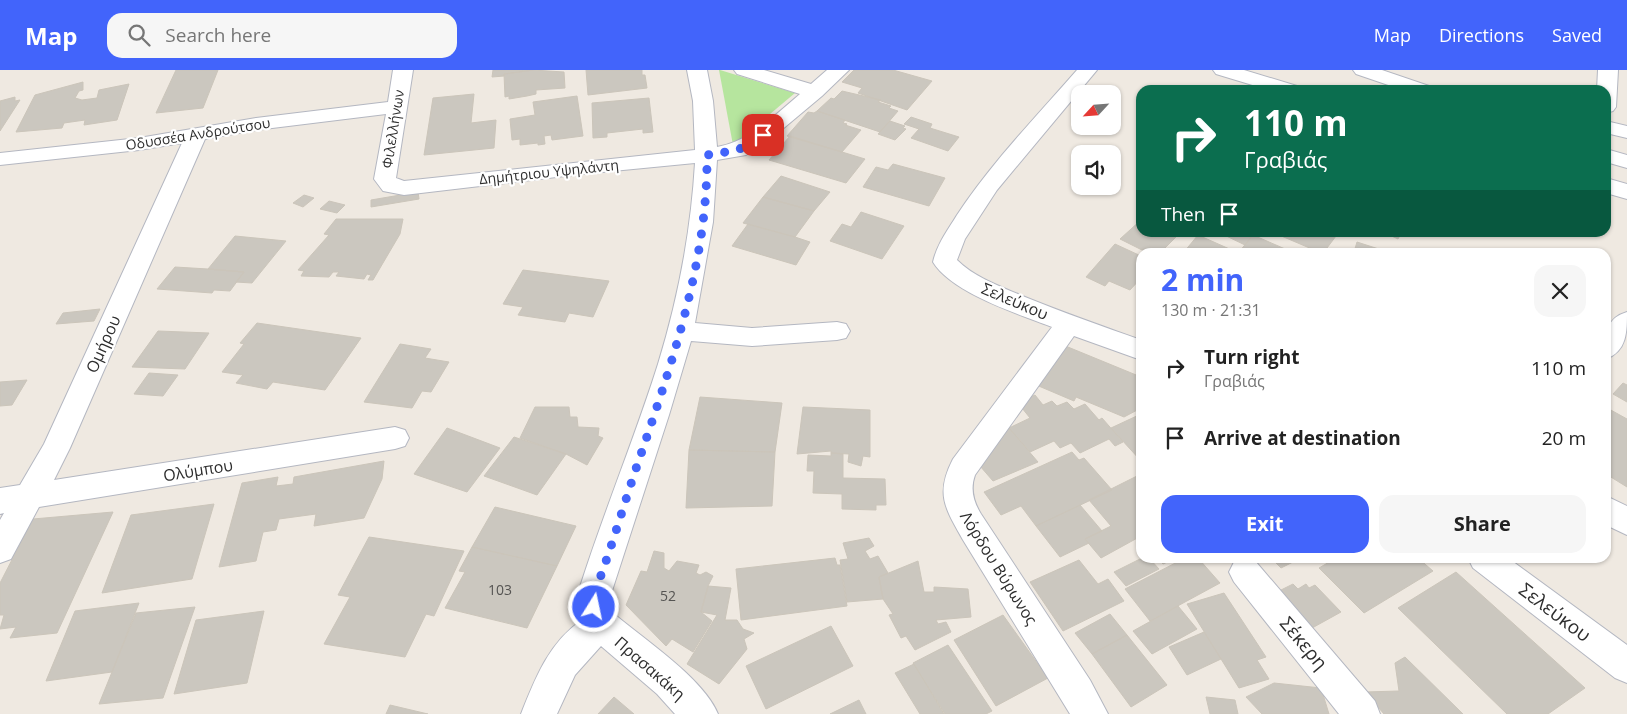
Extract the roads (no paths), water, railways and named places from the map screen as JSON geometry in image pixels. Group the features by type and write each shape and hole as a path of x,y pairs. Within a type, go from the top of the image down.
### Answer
{"street":[{"name":"Φιλελλήνων","path":"391,186 385,179 403,70"},
{"name":"Πρασακάκη","path":"697,70 704,107 707,155 706,191 702,226 680,331 663,390 594,596 595,611 602,625 669,682 700,714"},
{"path":"744,70 814,92"},
{"name":"Δημήτριου Υψηλάντη","path":"391,186 404,188 732,152 745,147 772,128 839,70"},
{"name":"Σελεύκου","path":"1087,70 994,180 969,214 946,256 945,262 948,268 984,289 1136,348"},
{"path":"1223,70 1273,85"},
{"path":"1363,70 1407,85"},
{"path":"1607,85 1608,70"},
{"name":"Οδυσσέα Ανδρούτσου","path":"0,159 139,144 266,123 396,106"},
{"path":"1611,128 1627,132"},
{"name":"Ομήρου","path":"0,549 56,448 196,135"},
{"path":"1611,157 1627,162"},
{"path":"1611,187 1627,192"},
{"path":"1611,342 1627,321"},
{"name":"Λόρδου Βύρωνος","path":"1069,323 963,468 957,486 961,505 975,532 1011,591 1075,687 1090,714"},
{"path":"680,331 752,337 837,331"},
{"name":"Ολύμπου","path":"0,501 395,438"},
{"path":"1611,512 1627,522"},
{"name":"Σελεύκου","path":"1491,563 1627,666"},
{"name":"Σέκερη","path":"1245,572 1362,714"},
{"path":"539,714 552,680 562,663 577,644 602,625"}]}
